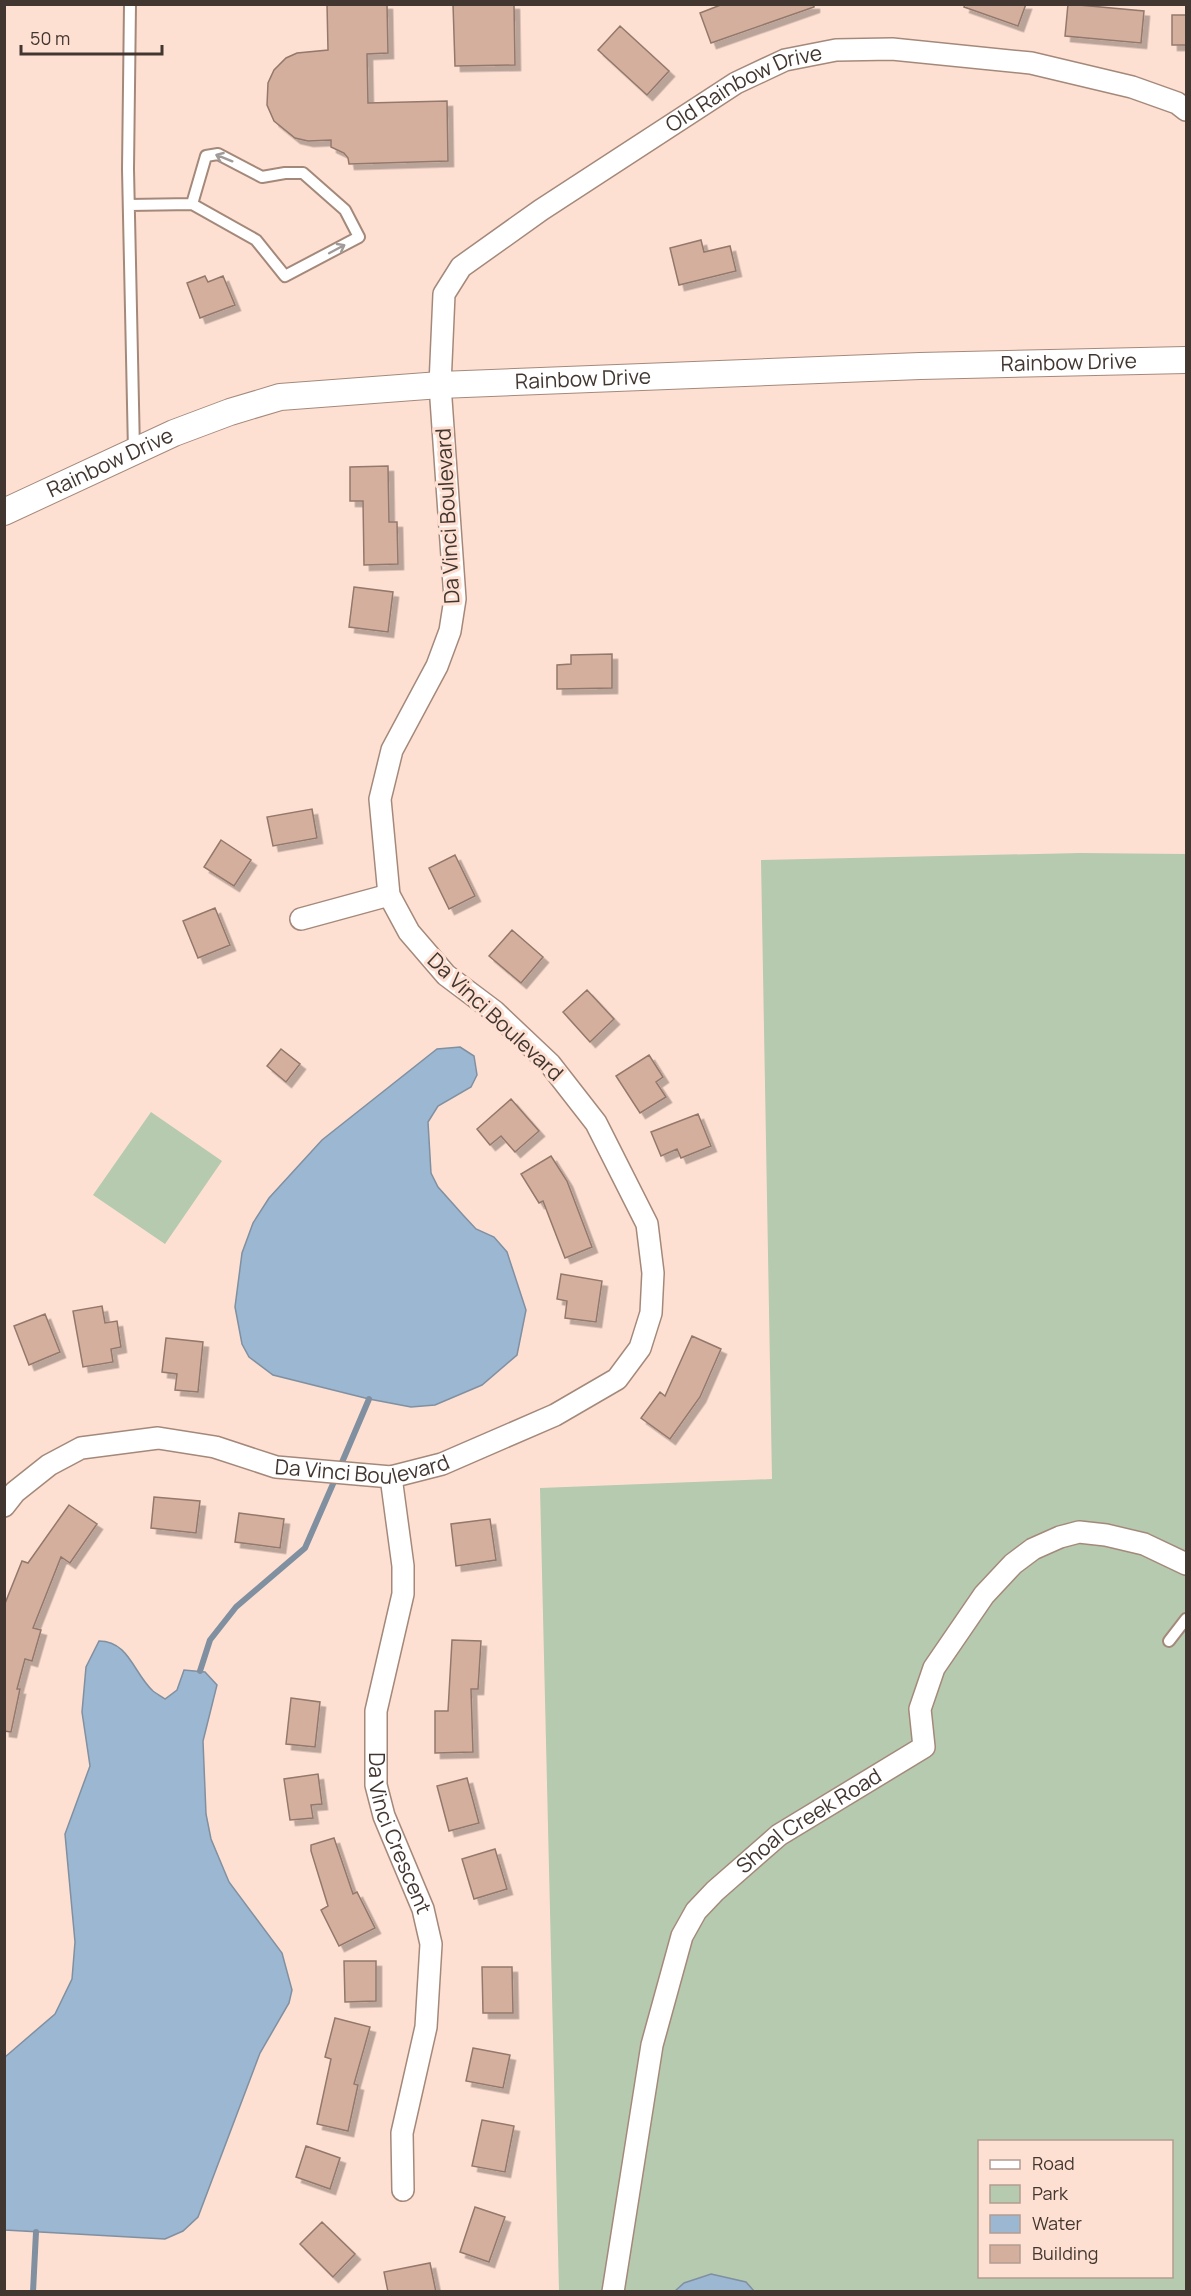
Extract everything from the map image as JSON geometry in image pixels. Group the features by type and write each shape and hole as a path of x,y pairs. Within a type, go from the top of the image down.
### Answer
{"street":[{"name":"Old Rainbow Drive","path":"440,385 444,294 460,267 547,206 736,83 785,60 836,50 892,49 1031,63 1132,87 1177,103 1186,110"},
{"name":"Rainbow Drive","path":"4,512 174,433 230,412 280,397 440,385 920,366 1186,360"},
{"name":"Da Vinci Boulevard","path":"4,1506 15,1492 49,1465 81,1448 158,1438 215,1447 276,1467 391,1478 442,1464 555,1414 616,1379 640,1348 651,1313 653,1273 647,1224 596,1123 550,1064 494,1011 446,975 409,933 388,895 380,799 392,750 437,666 444,648 450,631 455,599 440,385"},
{"path":"301,919 388,895"},
{"name":"Da Vinci Crescent","path":"391,1478 403,1566 403,1594 376,1711 376,1785 384,1816 423,1909 431,1944 426,2027 402,2133 403,2190"},
{"name":"Shoal Creek Road","path":"613,2292 652,2044 682,1936 691,1920 715,1891 779,1835 926,1753 920,1709 934,1668 984,1595 1014,1564 1033,1549 1060,1537 1079,1532 1106,1535 1144,1545 1186,1564"}],"lane":[{"path":"130,4 129,206 134,452"},
{"path":"129,206 192,204 256,240 285,276 358,237 345,210 303,173 262,177 218,154 206,156 192,204"},
{"path":"1169,1641 1186,1619"}],"green space":[{"path":"1080,853 1186,854 1186,2291 754,2292 746,2282 684,2283 675,2291 559,2291 540,1488 772,1479 761,860"},
{"path":"151,1112 222,1161 165,1244 93,1195"}],"water":[{"path":"460,1047 474,1056 477,1075 471,1087 438,1106 428,1122 431,1173 438,1187 476,1229 494,1237 507,1252 526,1310 517,1355 482,1385 435,1405 411,1407 273,1375 249,1357 242,1344 235,1307 242,1253 253,1223 269,1198 322,1140 437,1049"},
{"path":"99,1641 109,1642 124,1652 146,1684 165,1699 177,1690 184,1670 205,1672 217,1685 203,1741 206,1814 211,1839 229,1882 282,1953 292,1990 289,2003 260,2053 198,2217 183,2231 165,2239 5,2230 5,2057 55,2014 72,1979 75,1942 65,1834 90,1766 82,1712 86,1667"},
{"path":"711,2274 746,2282 754,2291 675,2291 684,2283"}],"building":[{"path":"327,4 387,4 388,53 367,54 368,103 447,101 448,161 349,164 344,153 331,147 331,140 308,141 295,138 274,121 267,105 268,83 274,70 286,58 297,53 328,50"},
{"path":"453,4 514,4 515,65 455,66"},
{"path":"723,4 814,4 814,7 711,43 700,13"},
{"path":"965,4 1026,4 1018,26 964,7"},
{"path":"1068,4 1144,11 1141,43 1065,36"},
{"path":"1172,15 1186,15 1186,45 1172,45"},
{"path":"620,26 669,71 647,95 598,50"},
{"path":"701,240 704,252 730,246 736,271 679,285 670,248"},
{"path":"205,276 208,282 223,276 235,305 200,318 187,283"},
{"path":"388,466 389,522 397,522 398,564 364,565 363,501 350,501 350,467"},
{"path":"354,587 393,592 388,632 349,627"},
{"path":"612,654 612,688 557,689 557,665 571,664 571,655"},
{"path":"312,809 317,838 273,846 267,817"},
{"path":"221,840 251,860 234,886 204,867"},
{"path":"455,855 475,896 449,909 429,868"},
{"path":"215,908 230,945 198,958 183,921"},
{"path":"512,930 543,957 521,983 489,956"},
{"path":"587,990 614,1019 590,1042 563,1012"},
{"path":"281,1049 300,1064 286,1082 267,1066"},
{"path":"649,1055 663,1077 656,1082 666,1097 640,1113 616,1076"},
{"path":"511,1099 539,1131 515,1152 501,1136 490,1145 477,1129"},
{"path":"698,1114 711,1146 681,1158 677,1149 661,1156 651,1132"},
{"path":"551,1156 567,1181 592,1247 565,1258 543,1201 539,1203 521,1174"},
{"path":"561,1274 602,1281 596,1322 565,1318 567,1301 557,1299"},
{"path":"102,1306 105,1323 117,1321 121,1347 111,1349 113,1362 83,1367 73,1311"},
{"path":"45,1314 60,1352 29,1365 14,1326"},
{"path":"692,1336 721,1349 700,1397 670,1439 641,1418 660,1392 665,1396"},
{"path":"166,1338 203,1342 198,1392 175,1390 177,1374 162,1372"},
{"path":"154,1497 200,1501 196,1533 151,1528"},
{"path":"69,1505 97,1524 70,1563 61,1557 33,1628 41,1630 32,1661 25,1659 17,1689 20,1689 11,1732 4,1731 4,1606 22,1561 28,1563"},
{"path":"239,1513 284,1519 280,1548 235,1542"},
{"path":"490,1519 496,1560 456,1566 451,1524"},
{"path":"452,1640 481,1641 478,1689 471,1689 473,1752 435,1753 435,1711 448,1711"},
{"path":"291,1698 320,1702 315,1747 286,1744"},
{"path":"318,1774 322,1804 311,1805 313,1818 290,1820 284,1779"},
{"path":"467,1778 479,1823 449,1831 437,1786"},
{"path":"334,1838 353,1894 357,1892 375,1928 339,1946 321,1910 328,1906 311,1851 311,1845"},
{"path":"495,1849 507,1889 474,1899 462,1859"},
{"path":"344,1961 376,1961 376,2001 345,2002"},
{"path":"482,1967 512,1967 513,2013 483,2013"},
{"path":"335,2018 370,2027 354,2084 358,2085 348,2131 317,2124 331,2059 325,2057"},
{"path":"473,2048 510,2055 503,2088 466,2081"},
{"path":"482,2120 514,2126 505,2172 472,2166"},
{"path":"306,2146 340,2158 330,2189 296,2177"},
{"path":"475,2207 505,2217 489,2262 460,2252"},
{"path":"322,2222 355,2254 333,2277 300,2244"},
{"path":"430,2263 436,2292 388,2292 384,2272"}],"waterway":[{"path":"340,1467 369,1399"},
{"path":"200,1671 210,1640 236,1607 305,1548 336,1477"},
{"path":"33,2292 36,2232"}]}
